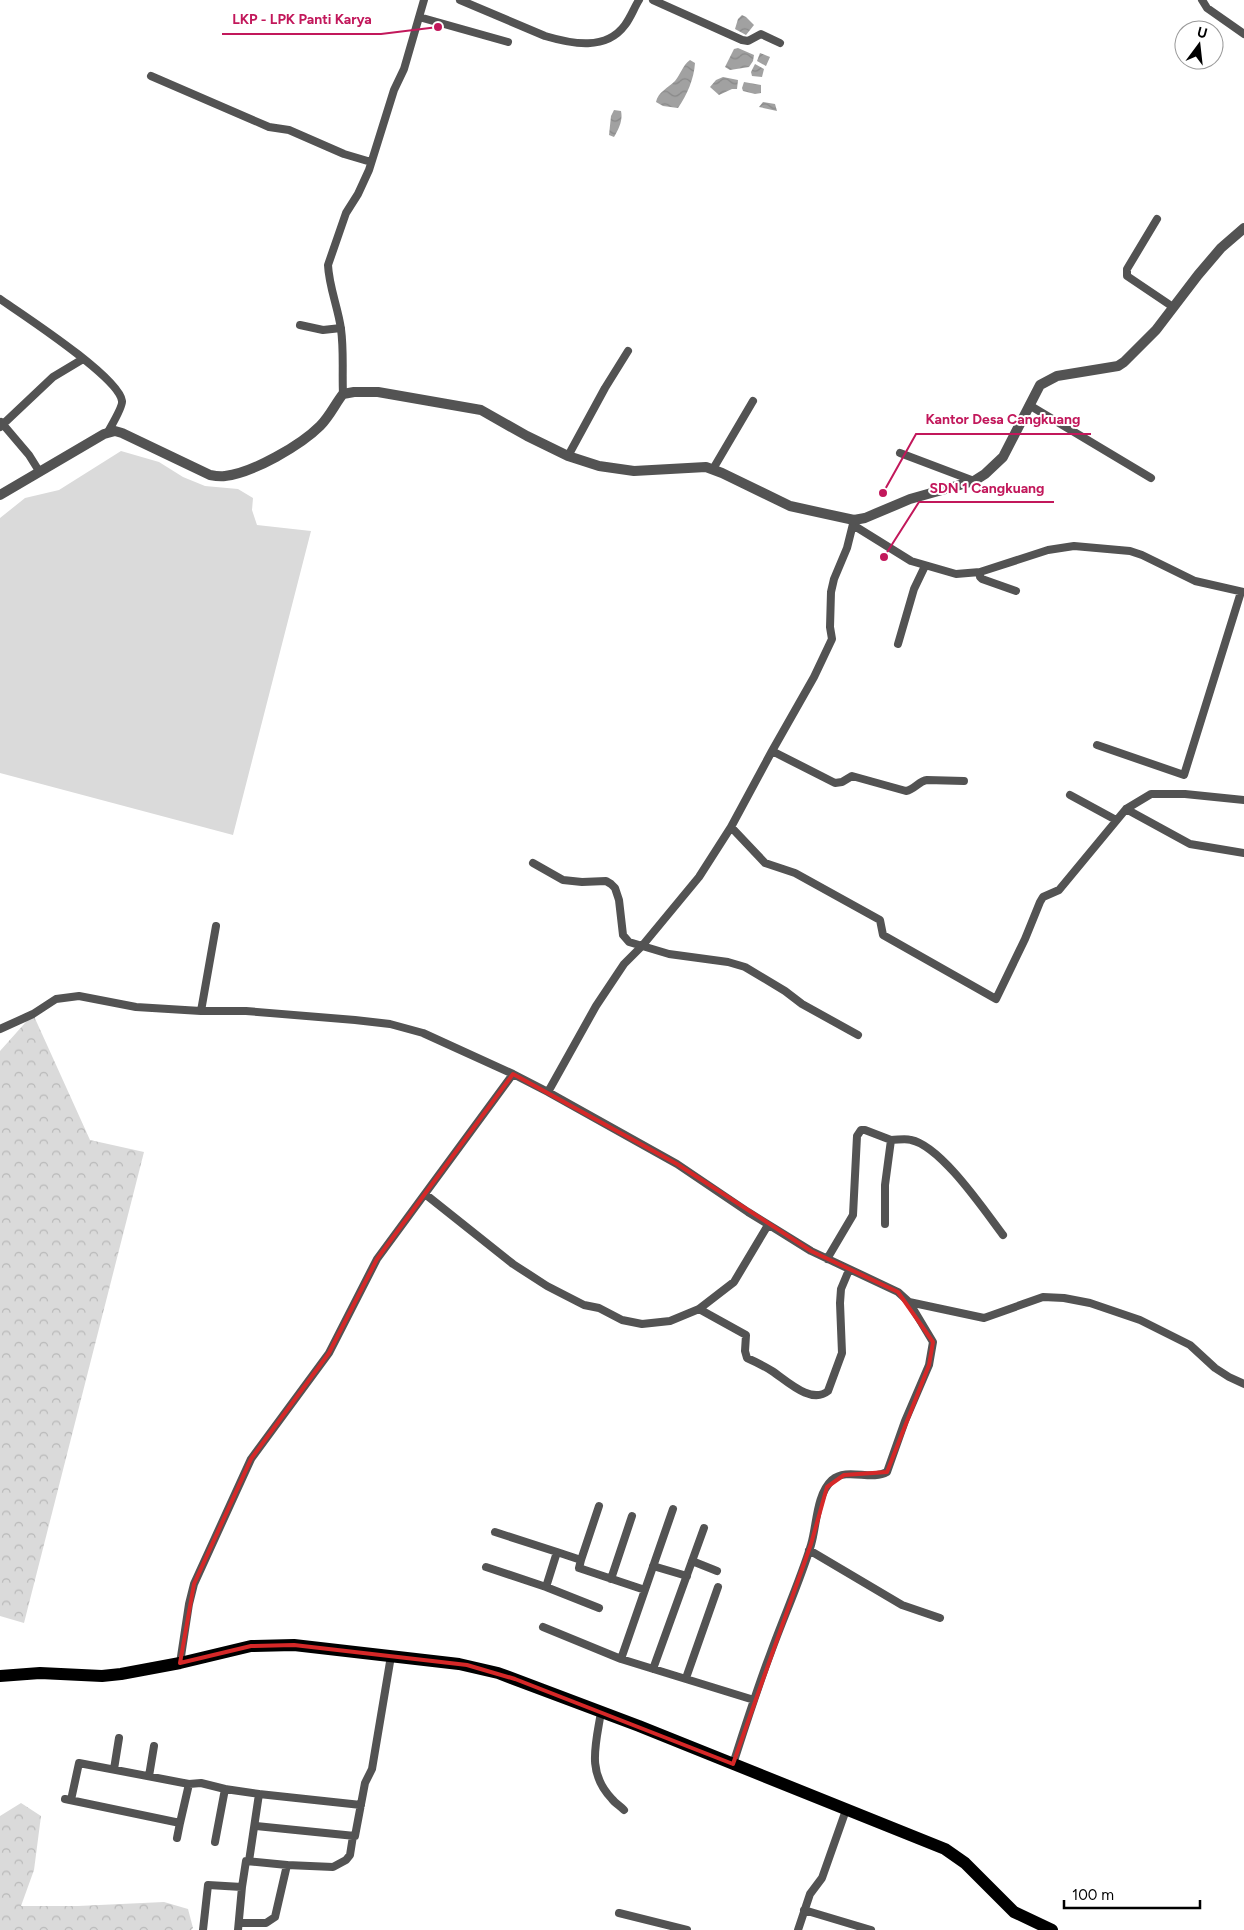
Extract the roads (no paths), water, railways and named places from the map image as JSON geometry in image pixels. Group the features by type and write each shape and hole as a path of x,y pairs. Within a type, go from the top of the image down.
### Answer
{"main road":[{"path":"0,1676 40,1673 112,1675 180,1663 251,1646 273,1645 294,1645 391,1656 484,1669 601,1712 946,1850 970,1867 1014,1912 1052,1930"}],"street":[{"path":"0,495 108,432 122,433 196,470 210,475 224,476 254,468 301,442 320,426 343,394 344,350 328,265 346,213 363,184 371,162 394,90 404,69 424,0"},
{"path":"460,0 516,26 545,36 590,44 605,41 617,34 630,18 638,0"},
{"path":"653,0 742,40 748,41 761,34 780,44"},
{"path":"1202,0 1207,8 1244,34"},
{"path":"419,17 508,42"},
{"path":"151,76 269,127 289,130 344,154 371,162"},
{"path":"1157,219 1127,269 1127,276 1173,307"},
{"path":"854,522 910,499 974,481 984,474 1003,457 1040,385 1048,379 1057,376 1120,365 1156,330 1221,248 1244,228"},
{"path":"0,299 59,339 112,383 122,399 122,404 108,432"},
{"path":"300,325 324,330 341,328"},
{"path":"568,456 583,426 628,351"},
{"path":"39,471 28,455 1,424 53,377 83,359"},
{"path":"343,394 378,392 480,410 568,456 599,466 634,470 697,467 713,470 790,506 854,522 910,561 956,574 980,572 1048,550 1074,546 1130,551 1195,581 1242,592 1184,775 1097,744"},
{"path":"713,470 753,401"},
{"path":"1029,406 1151,478"},
{"path":"900,453 974,481"},
{"path":"548,1092 596,1006 624,964 642,946 699,877 731,827 814,677 832,639 830,626 831,592 854,522"},
{"path":"898,644 914,589 925,566"},
{"path":"980,572 982,579 1016,591"},
{"path":"772,751 835,783 842,782 852,776 906,790 912,789 921,781 927,780 964,781"},
{"path":"731,827 765,863 796,873 880,920 883,935 996,999 1025,939 1040,902 1044,897 1059,890 1126,809 1151,794 1185,794 1244,800"},
{"path":"1070,796 1116,820"},
{"path":"1126,809 1190,844 1244,853"},
{"path":"532,863 563,880 582,882 606,881 611,884 615,888 619,900 623,935 630,942 669,954 728,962 745,967 785,991 802,1004 858,1035"},
{"path":"201,1011 216,926"},
{"path":"0,1029 33,1014 56,999 79,996 136,1007 274,1013 390,1024 423,1033 548,1092 677,1164 768,1225 827,1259 898,1292 909,1302 933,1342 934,1347 929,1365 905,1420 890,1468 882,1475 844,1475 832,1481 821,1501 809,1550 754,1700 733,1764"},
{"path":"180,1663 194,1584 251,1459 329,1353 377,1259 513,1074"},
{"path":"827,1259 853,1215 858,1133 861,1130 866,1130 892,1140 911,1140 921,1143 954,1173 1003,1235"},
{"path":"885,1224 885,1185 890,1163 892,1140"},
{"path":"425,1194 513,1264 547,1286 584,1305 599,1308 622,1320 642,1324 670,1320 699,1309 734,1282 768,1225"},
{"path":"699,1309 746,1335 745,1351 747,1358 796,1388 815,1396 823,1395 828,1391 842,1353 841,1289 849,1270"},
{"path":"909,1302 984,1318 1043,1297 1054,1296 1090,1303 1140,1320 1190,1345 1215,1368 1244,1384"},
{"path":"599,1506 579,1568 645,1590"},
{"path":"621,1659 673,1509"},
{"path":"611,1578 632,1516"},
{"path":"653,1669 704,1528"},
{"path":"495,1532 582,1560"},
{"path":"809,1550 902,1605 940,1618"},
{"path":"546,1587 557,1552"},
{"path":"692,1561 717,1571"},
{"path":"654,1566 687,1576"},
{"path":"486,1567 546,1587 599,1608"},
{"path":"686,1678 718,1587"},
{"path":"543,1627 621,1659 754,1700"},
{"path":"287,1865 275,1917 266,1923 238,1926 246,1861 333,1867 346,1860 350,1855 365,1783 372,1769 391,1656"},
{"path":"601,1712 593,1762 604,1788 612,1800 624,1810"},
{"path":"114,1769 119,1738"},
{"path":"149,1776 154,1746"},
{"path":"180,1823 68,1800 79,1763 188,1784 201,1783 259,1794 361,1805"},
{"path":"177,1838 188,1784"},
{"path":"215,1842 225,1789"},
{"path":"250,1861 259,1794"},
{"path":"798,1930 810,1894 822,1878 846,1810"},
{"path":"256,1826 353,1836"},
{"path":"203,1930 208,1885 242,1887"},
{"path":"804,1910 871,1930"},
{"path":"619,1913 687,1930"}],"water":[{"path":"742,15 754,25 746,35 735,29 738,19"},
{"path":"738,48 754,55 753,61 749,67 730,70 725,67 734,49"},
{"path":"760,53 770,57 766,66 757,61"},
{"path":"690,60 695,63 692,81 678,108 663,106 656,102 659,95 675,81"},
{"path":"755,64 764,69 762,77 752,76 751,72"},
{"path":"723,77 738,80 737,89 732,89 719,95 710,87 716,80"},
{"path":"744,82 761,85 761,93 755,94 743,91"},
{"path":"763,102 775,104 777,111 759,107"},
{"path":"614,110 621,111 621,118 614,137 609,135 611,116"}],"place":[{"name":"LKP - LPK Panti Karya","path":"438,27"},
{"name":"Kantor Desa Cangkuang","path":"883,493"},
{"name":"SDN 1 Cangkuang","path":"884,557"}]}
